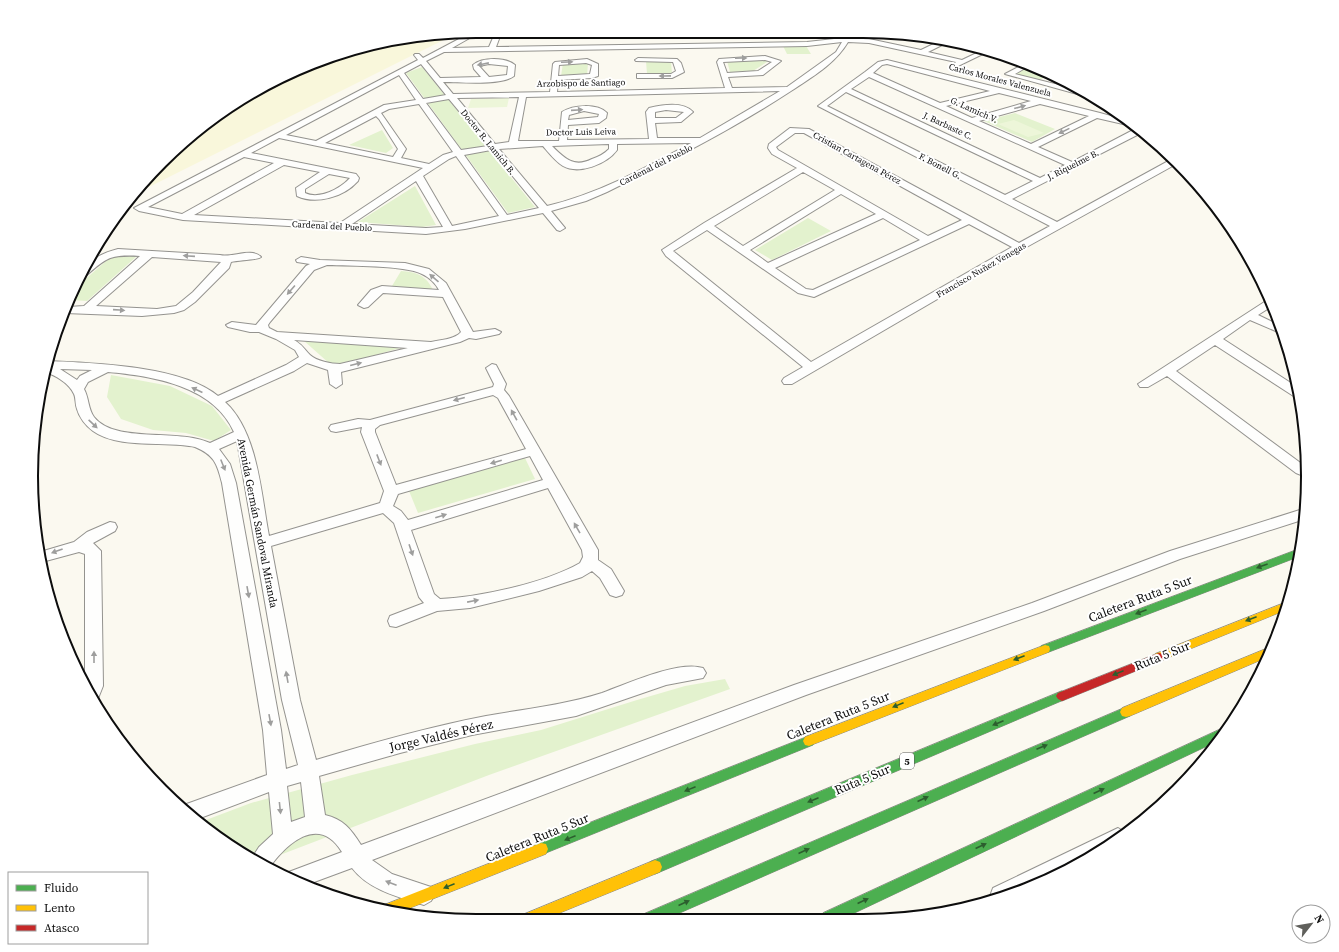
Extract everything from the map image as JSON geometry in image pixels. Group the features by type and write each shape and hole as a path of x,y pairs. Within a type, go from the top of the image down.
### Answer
{"main road":[{"name":"Caletera Ruta 5 Sur","path":"397,907 902,703 1294,555"},
{"name":"Ruta 5 Sur","path":"541,914 1082,688 1281,608"},
{"path":"660,914 1093,725 1264,654"},
{"path":"837,914 1214,737"}],"street":[{"name":"Cardenal del Pueblo","path":"466,38 139,208 183,217 417,231 449,229 544,210 600,193 705,140 826,65 846,46 846,38"},
{"path":"492,49 496,38"},
{"path":"533,48 535,38"},
{"path":"613,38 613,47"},
{"path":"691,38 693,46"},
{"path":"768,38 771,44"},
{"path":"444,50 812,43 831,38"},
{"path":"859,38 964,62"},
{"path":"895,45 902,40"},
{"path":"923,52 939,45"},
{"path":"638,47 638,60 640,84 672,76 680,72 678,62 675,60 638,60"},
{"name":"Doctor R. Lamich B.","path":"416,54 560,228"},
{"path":"954,66 980,54"},
{"path":"724,75 760,73 778,61 768,58 725,59 720,62 724,75 729,90"},
{"path":"553,94 556,64 559,62 589,61 595,64 595,74 592,76 555,78"},
{"path":"438,80 487,79 508,77 512,65 505,62 476,65 476,68 487,79"},
{"name":"Carlos Morales Valenzuela","path":"868,74 879,64 884,62 893,62 1119,121"},
{"path":"1022,68 1010,74 1068,89"},
{"path":"401,73 505,218"},
{"path":"847,90 868,74"},
{"name":"G. Lamich V.","path":"868,74 1072,165"},
{"path":"1039,82 1046,78"},
{"name":"Arzobispo de Santiago","path":"317,144 375,112 390,106 451,96 553,94 640,84 729,90 789,89"},
{"name":"F. Bonell G.","path":"847,90 822,106 1058,226"},
{"name":"J. Barbaste C.","path":"847,90 1040,181"},
{"path":"938,106 999,90"},
{"path":"513,144 523,94"},
{"path":"972,120 1042,101"},
{"path":"375,112 382,117 402,149 401,153 394,160"},
{"path":"1031,147 1097,115"},
{"path":"651,121 653,141"},
{"path":"563,143 564,123"},
{"name":"Cristian Cartagena Pérez","path":"928,240 803,168 772,148 773,145 796,130 808,131 1020,247"},
{"name":"J. Riquelme B.","path":"1004,199 1135,133"},
{"path":"279,136 431,167"},
{"name":"Doctor Luis Leiva","path":"342,226 446,157 458,153 492,146 513,144 705,140"},
{"path":"545,143 564,163 575,167 585,166 608,155 613,150 613,142"},
{"path":"244,154 353,176 355,179 323,197 305,196 300,194 301,188 328,171"},
{"path":"183,217 282,162"},
{"name":"Francisco Nuñez Venegas","path":"788,381 1020,247 1170,163"},
{"path":"803,168 671,246 667,250 811,368"},
{"path":"418,176 449,229"},
{"path":"744,250 841,190"},
{"path":"768,267 883,214"},
{"path":"707,225 802,291 814,294 969,220"},
{"path":"103,248 111,249 113,253"},
{"path":"93,265 102,257 113,253 150,253 220,258 227,260 244,256 256,257"},
{"path":"88,308 150,253"},
{"path":"165,321 175,310 187,303 225,266 227,260"},
{"path":"301,260 315,261 319,263"},
{"path":"262,328 265,320 310,268 319,263 332,262 412,267 431,274 438,281 467,328 466,334"},
{"path":"384,288 384,285 397,266"},
{"path":"364,305 376,292 384,288 434,294 446,293"},
{"path":"1144,384 1168,371 1216,340 1266,305"},
{"path":"70,310 88,308 159,312 175,310"},
{"path":"1250,316 1275,328"},
{"path":"232,325 250,329 262,328 275,335 298,340 401,349"},
{"path":"298,340 306,358 334,368 401,349 431,346 460,338 466,334 476,336 495,332"},
{"path":"1216,340 1293,390"},
{"path":"218,401 290,368 306,358"},
{"name":"Avenida Germán Sandoval Miranda","path":"52,365 107,368 142,372 171,379 199,390 218,401 228,411 241,434 246,449 292,707 309,769 316,824"},
{"path":"77,389 84,379 107,368"},
{"path":"334,368 336,384"},
{"path":"492,368 500,384 497,392"},
{"path":"51,370 68,379 77,389 88,419 104,432 131,438 188,441 211,448 241,434"},
{"path":"1168,371 1301,470"},
{"path":"336,428 358,423 372,424 384,418 486,392 497,392 503,396 590,550 591,559 589,563 575,573 516,591 454,605 447,606 435,604 427,597 403,527 396,515 385,507"},
{"path":"263,543 385,507 390,499 391,491 368,432 372,424"},
{"name":"Avenida Germán Sandoval Miranda","path":"211,448 220,457 228,478 272,730 283,837"},
{"path":"391,491 534,451"},
{"path":"403,527 551,482"},
{"path":"300,877 848,672 1038,607 1175,555 1299,515"},
{"path":"45,556 79,546 92,536 110,527"},
{"path":"79,546 90,548 94,555 93,688"},
{"path":"589,563 598,566 605,572 616,591"},
{"path":"396,621 426,610 435,604"},
{"path":"254,628 277,620"},
{"name":"Jorge Valdés Pérez","path":"194,811 277,779 414,740 474,726 577,708 669,676 697,673"},
{"path":"263,859 274,845 283,837 300,828 316,824 326,825 341,834 356,857 372,873 386,881 428,895"}],"shaded area":[{"path":"445,39 146,189 166,166 209,129 233,112 282,83 335,61 363,53 391,46"}],"green space":[{"path":"783,46 806,46 811,54 787,54"},
{"path":"770,60 753,71 730,72 727,61"},
{"path":"646,61 671,61 672,74 647,74"},
{"path":"563,63 588,63 587,76 561,76"},
{"path":"422,67 535,207 508,213 406,73"},
{"path":"1023,68 1045,77 1039,80 1013,74"},
{"path":"509,98 507,107 468,108 471,99"},
{"path":"1015,113 1055,129 1032,142 984,121"},
{"path":"1014,120 1044,133 1028,137 998,124"},
{"path":"382,130 393,148 386,153 349,145"},
{"path":"415,186 436,225 422,227 358,222"},
{"path":"808,218 831,231 772,260 755,250"},
{"path":"113,255 137,256 87,301 75,300 84,280"},
{"path":"401,271 420,275 427,281 433,290 392,286"},
{"path":"303,340 400,348 351,362 330,364"},
{"path":"111,375 170,386 212,406 231,430 214,441 186,433 153,430 121,419 107,397"},
{"path":"525,458 535,479 418,513 409,491"},
{"path":"725,679 730,689 489,775 266,860 233,840 206,820 251,803 352,775 475,744 541,730 685,686"}],"traffic: fast":[{"path":"1045,649 1294,555"},
{"path":"655,867 1062,696"},
{"path":"661,914 1126,712"},
{"path":"837,914 1214,737"},
{"path":"541,849 809,741"}],"traffic: slow":[{"path":"1159,657 1281,608"},
{"path":"809,741 1045,649"},
{"path":"1126,712 1263,654"},
{"path":"397,907 541,849"},
{"path":"541,914 655,867"}],"traffic: jam":[{"path":"1062,696 1159,657"}]}
